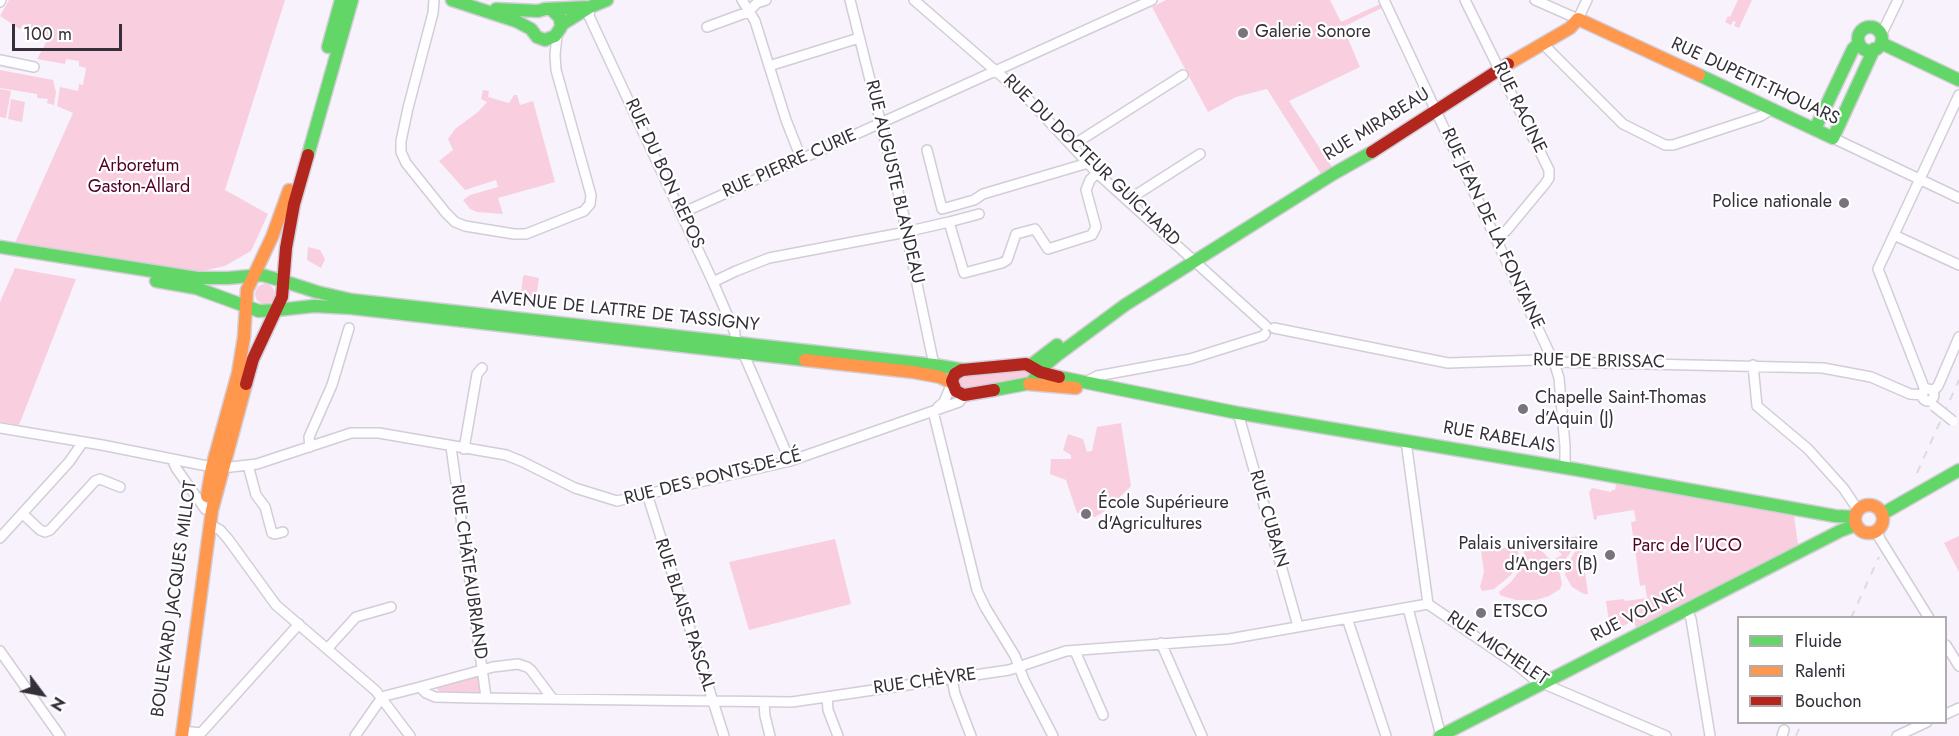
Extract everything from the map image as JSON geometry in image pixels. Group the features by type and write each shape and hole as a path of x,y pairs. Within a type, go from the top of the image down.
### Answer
{"street":[{"path":"217,467 238,373 244,337 247,290 285,204 341,0"},
{"path":"217,467 253,359 282,297 286,248 294,204 352,0"},
{"path":"434,0 433,13 408,108 401,152 406,163 449,216 455,222 465,226 526,234 584,211 590,204 591,195 556,70 542,39"},
{"path":"433,13 450,0 481,8 518,12 590,7"},
{"path":"481,8 531,29 536,36 542,39 549,39 590,7 607,0"},
{"path":"742,0 755,21 786,120 801,158"},
{"path":"707,27 748,12 757,3 766,0"},
{"name":"RUE AUGUSTE BLANDEAU","path":"850,0 904,216 934,364"},
{"name":"RUE DU DOCTEUR GUICHARD","path":"914,0 997,70 1050,120 1097,173 1268,330"},
{"name":"RUE PIERRE CURIE","path":"682,213 1152,0"},
{"name":"RUE JEAN DE LA FONTAINE","path":"1384,0 1553,361 1559,378 1565,468"},
{"name":"RUE RACINE","path":"1465,0 1548,166 1549,174 1545,184 1506,231 1496,237"},
{"name":"RUE DUPETIT-THOUARS","path":"1535,0 1959,198"},
{"path":"1578,19 1587,0"},
{"path":"1833,138 1898,0"},
{"name":"RUE DU BON REPOS","path":"590,7 589,16 713,282 735,333 735,342"},
{"path":"552,10 560,18 555,55 556,70"},
{"path":"531,29 532,19 538,11"},
{"name":"RUE MIRABEAU","path":"1029,384 1034,380 1035,368 1056,356 1125,305 1436,111 1499,69 1570,28 1578,19"},
{"path":"1815,129 1853,50 1859,43 1859,35 1865,28 1873,27 1878,42 1959,80"},
{"path":"769,66 859,38"},
{"path":"1859,43 1865,49 1878,42"},
{"path":"1543,44 1624,126 1663,144 1670,145 1761,116 1772,109"},
{"path":"0,60 34,67"},
{"path":"1073,145 1183,75"},
{"path":"1959,95 1878,269 1929,396 1939,384 1959,337"},
{"path":"927,150 942,209 974,200 983,194 1088,163"},
{"path":"1128,200 1200,154"},
{"path":"950,222 964,273 1007,260 1016,234 1025,231 1035,229 1048,249 1090,236 1095,232 1096,227 1086,187 1097,173"},
{"path":"713,282 769,258 950,222 979,214"},
{"path":"1894,235 1959,265"},
{"path":"0,247 197,278 253,275 270,276 283,281"},
{"path":"0,255 196,288 259,310 277,310"},
{"name":"AVENUE DE LATTRE DE TASSIGNY","path":"283,281 352,300 934,364 964,370 1025,364 1035,368"},
{"name":"AVENUE DE LATTRE DE TASSIGNY","path":"277,310 331,306 913,372 940,377 952,383"},
{"path":"310,447 309,437 332,385 349,328"},
{"path":"1104,381 1190,359 1263,336 1268,330"},
{"name":"RUE DE BRISSAC","path":"1268,330 1448,363 1553,361 1823,368 1870,377 1910,394 1929,396 1956,423"},
{"path":"746,353 745,357 790,461"},
{"path":"1753,365 1757,406 1808,449 1844,489 1856,517 1865,532 1877,530 1882,523 1882,514 1870,505 1863,506 1856,517"},
{"path":"464,449 477,375 482,368"},
{"name":"RUE RABELAIS","path":"1035,368 1083,383"},
{"path":"964,370 955,374 944,402 933,411 977,590 1053,736"},
{"name":"RUE RABELAIS","path":"1064,387 1104,381 1136,393 1238,413 1826,515 1856,517"},
{"path":"952,383 957,392 966,394"},
{"name":"RUE RABELAIS","path":"966,394 1029,384 1127,396 1136,393"},
{"name":"RUE DES PONTS-DE-CÉ","path":"0,429 217,467 248,465 351,433 379,434 515,458 575,488 612,501 630,500 647,494 790,461 959,402 966,394"},
{"name":"RUE CUBAIN","path":"1238,413 1298,626"},
{"path":"1406,441 1428,604"},
{"path":"0,538 69,462 83,442"},
{"name":"RUE CHÂTEAUBRIAND","path":"451,447 486,698"},
{"path":"172,459 205,509"},
{"path":"248,465 256,495 265,507 272,532 275,534 283,532"},
{"name":"BOULEVARD JACQUES MILLOT","path":"179,734 205,509 217,467"},
{"name":"BOULEVARD JACQUES MILLOT","path":"179,734 217,467"},
{"path":"1882,514 1959,470"},
{"path":"23,514 45,532 50,530 95,481 100,479 120,487"},
{"name":"RUE BLAISE PASCAL","path":"647,494 724,736"},
{"name":"RUE VOLNEY","path":"1441,736 1840,531 1856,517"},
{"path":"209,524 220,530 276,605 382,699 410,736"},
{"path":"1877,530 1928,616"},
{"name":"RUE CHÈVRE","path":"420,687 435,697 792,702 1019,667 1066,651 1227,639 1428,604"},
{"name":"RUE MICHELET","path":"1428,604 1517,665 1535,680 1665,736"},
{"path":"327,649 356,617 391,607"},
{"path":"1408,608 1441,736"},
{"path":"1687,610 1691,619 1710,736"},
{"path":"1347,618 1386,736"},
{"path":"179,734 203,735 299,624"},
{"path":"1161,643 1202,736"},
{"path":"1947,647 1959,666"},
{"path":"0,651 60,736"},
{"path":"1075,651 1103,714"},
{"path":"354,736 382,699 394,693 510,664 527,667 552,698"},
{"path":"952,679 955,694 971,736"},
{"path":"826,697 828,710 838,736"},
{"path":"764,703 770,736"},
{"path":"1897,736 1914,733"}],"green space":[{"name":"Arboretum Gaston-Allard","path":"9,0 285,0 225,190 268,214 251,251 225,266 189,274 14,245 73,113 57,106 60,87 78,91 79,84 83,85 86,68 79,66 79,61 66,59 65,64 37,59 48,39 24,24 20,29 0,16"},
{"path":"1166,0 1330,0 1341,22 1380,4 1382,8 1343,27 1360,67 1289,101 1332,167 1321,174 1267,89 1236,97 1208,112 1152,7"},
{"path":"1738,0 1752,0 1739,28 1734,26 1736,22 1733,21 1731,25 1725,22"},
{"path":"0,70 53,80 56,92 54,105 47,103 48,99 37,98 37,94 0,88"},
{"path":"0,89 11,91 6,118 0,117"},
{"path":"483,90 489,91 488,97 509,103 514,95 517,95 520,105 533,101 555,182 498,198 503,214 477,212 470,209 463,200 470,195 498,187 496,180 465,190 439,161 453,150 448,139 455,129 478,112 487,102 481,99"},
{"path":"11,99 25,102 22,122 8,119"},
{"path":"308,247 320,250 325,259 321,268 307,260"},
{"path":"15,268 76,279 19,425 0,422 0,302"},
{"path":"525,275 539,278 535,306 520,303"},
{"path":"261,284 269,284 275,290 275,298 269,304 261,304 255,298 255,290"},
{"path":"1026,370 1029,372 1029,377 966,389 961,388 957,379 965,373"},
{"path":"1121,423 1131,486 1108,509 1095,517 1077,513 1066,480 1050,474 1051,459 1071,459 1071,455 1063,450 1068,434 1083,439 1087,452 1092,451 1097,427"},
{"name":"Parc de l’UCO","path":"1616,484 1791,513 1794,516 1798,544 1635,630 1634,623 1631,622 1613,631 1610,629 1606,601 1647,598 1645,585 1640,586 1631,522 1636,521 1634,510 1597,516 1594,520 1589,492 1592,488 1611,492 1615,490"},
{"path":"1580,536 1562,564 1558,564 1555,559 1562,555 1556,548 1567,544 1566,538"},
{"path":"1959,536 1959,572 1944,543"},
{"path":"835,539 851,604 749,630 729,562"},
{"path":"1581,542 1588,594 1572,587 1565,575 1566,566"},
{"path":"1538,543 1560,574 1562,584 1560,589 1536,600 1516,600 1500,595 1499,592 1511,582 1522,567 1525,545"},
{"path":"1519,546 1517,564 1511,575 1494,589 1482,591 1480,587 1484,572 1481,551"},
{"path":"478,675 482,692 479,694 440,693 437,689 437,687"}],"railway":[{"path":"1917,473 1959,380"},
{"path":"1852,616 1879,557"},
{"path":"1796,736 1801,724"}],"traffic: fast":[{"path":"328,47 341,0"},
{"path":"308,155 352,0"},
{"path":"452,0 516,21 531,29 537,37 545,40 555,36 561,27 560,18 552,10"},
{"path":"561,25 590,7 607,0"},
{"path":"496,9 538,11 590,7"},
{"path":"1870,27 1878,31 1882,39 1878,47 1870,51 1862,47 1858,39 1862,31 1870,27"},
{"path":"1815,129 1853,49 1859,43"},
{"path":"1881,43 1959,80"},
{"path":"1699,75 1833,138 1874,49"},
{"path":"994,390 1031,383 1042,368 1056,356 1125,305 1333,174 1372,152"},
{"path":"0,247 197,278 262,275 283,281"},
{"path":"156,281 196,288 259,311 277,310"},
{"path":"283,281 352,300 964,370"},
{"path":"277,310 314,306 351,308 805,360"},
{"path":"1031,365 1057,345"},
{"path":"1059,377 1238,413 1579,470 1835,516 1855,517"},
{"path":"1882,514 1959,470"},
{"path":"1440,736 1840,531 1856,525"}],"traffic: slow":[{"path":"1508,64 1570,28 1578,19 1699,75"},
{"path":"207,496 212,467 238,373 244,337 247,290 272,237 289,190"},
{"path":"805,360 913,372 940,377 952,383"},
{"path":"182,736 212,510 246,384"},
{"path":"1029,384 1076,388"},
{"path":"1869,505 1879,509 1883,519 1879,529 1869,533 1859,529 1855,519 1859,509 1869,505"}],"traffic: jam":[{"path":"1372,152 1508,64"},
{"path":"246,384 253,359 282,297 286,248 294,204 308,155"},
{"path":"994,390 964,395 956,391 952,381 955,374 962,370 1026,364 1040,372 1059,377"}],"place":[{"name":"Galerie Sonore","path":"1243,33"},
{"name":"Police nationale","path":"1844,203"},
{"name":"Chapelle Saint-Thomas d’Aquin (J)","path":"1523,409"},
{"name":"École Supérieure d'Agricultures","path":"1086,514"},
{"name":"Palais universitaire d'Angers (B)","path":"1610,555"},
{"name":"ETSCO","path":"1481,613"}]}
